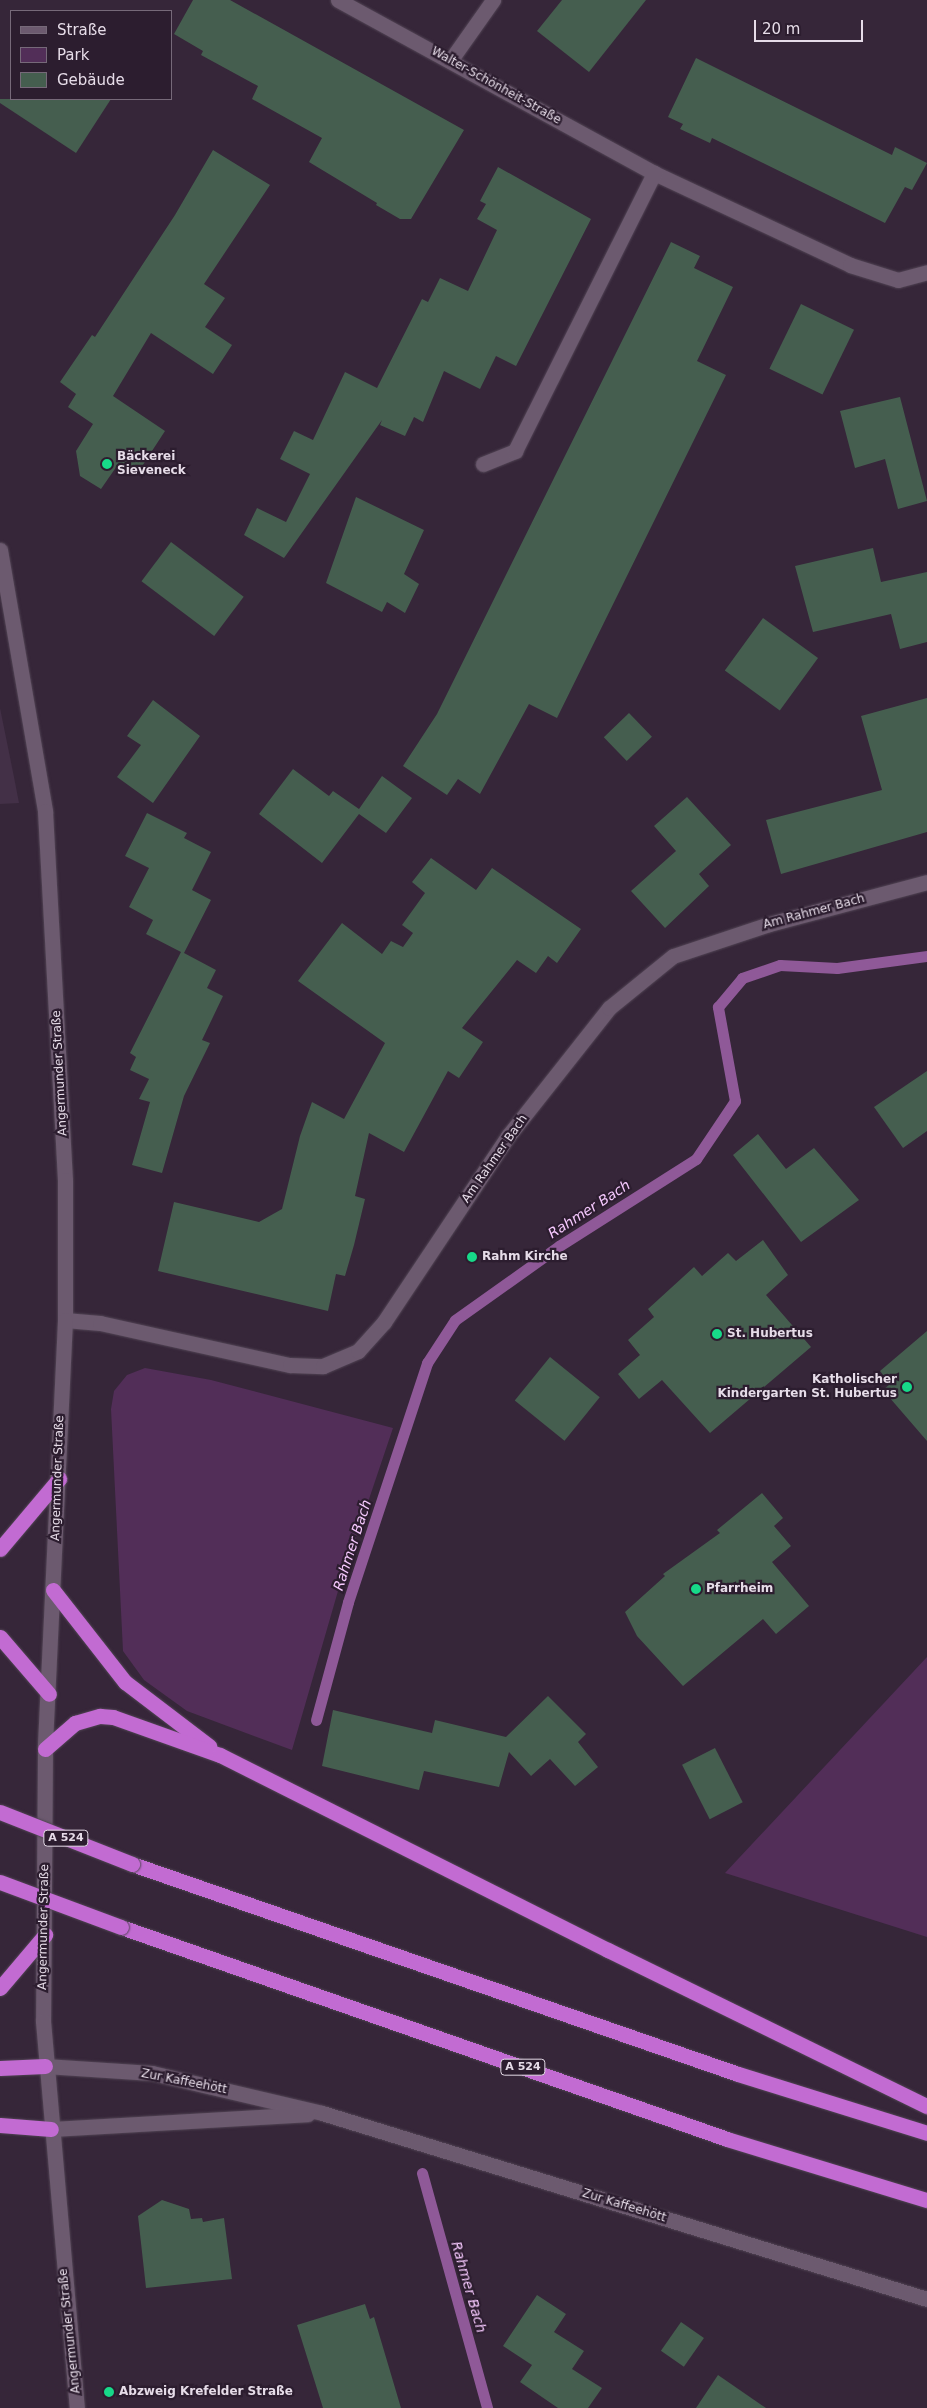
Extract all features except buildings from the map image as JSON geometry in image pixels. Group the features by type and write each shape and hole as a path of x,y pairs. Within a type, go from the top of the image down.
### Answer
{"highway":[{"path":"0,1549 59,1479"},
{"path":"53,1590 125,1682 220,1755"},
{"path":"0,1637 49,1694"},
{"path":"45,1749 75,1723 107,1717 220,1755 608,1950 927,2106"},
{"name":"A 524","path":"0,1812 132,1864 738,2074 927,2133"},
{"name":"A 524","path":"0,1882 121,1927 727,2139 927,2200"},
{"path":"0,1988 45,1935"},
{"path":"0,2068 45,2066"},
{"path":"0,2125 51,2129"}],"street":[{"name":"Walter-Schönheit-Straße","path":"338,0 654,173 850,265 898,280 927,272"},
{"path":"450,60 493,0"},
{"path":"483,464 515,451 654,173"},
{"name":"Angermunder Straße","path":"0,550 45,811 66,1190 65,1320 45,1749 45,2066 77,2408"},
{"name":"Am Rahmer Bach","path":"65,1320 100,1323 290,1365 323,1366 358,1351 384,1322 514,1129 609,1008 673,956 769,924 927,882"},
{"name":"Zur Kaffeehött","path":"45,2066 152,2073 322,2113 927,2300"},
{"name":"Zur Kaffeehött","path":"51,2129 322,2113"}],"shaded area":[{"path":"0,708 14,777 19,803 0,804"}],"green space":[{"path":"145,1368 211,1380 393,1428 338,1591 292,1750 187,1711 144,1680 123,1651 111,1409 114,1391 127,1375"},
{"path":"927,1657 927,1937 725,1873"}],"waterway":[{"name":"Rahmer Bach","path":"316,1720 348,1602 427,1363 455,1320 559,1246 696,1159 735,1101 718,1007 742,978 780,965 837,968 927,956"},
{"name":"Rahmer Bach","path":"422,2173 487,2408"}],"place":[{"name":"Bäckerei Sieveneck","path":"107,464"},
{"name":"Rahm Kirche","path":"472,1257"},
{"name":"St. Hubertus","path":"717,1334"},
{"name":"Katholischer Kindergarten St. Hubertus","path":"907,1387"},
{"name":"Pfarrheim","path":"696,1589"},
{"name":"Abzweig Krefelder Straße","path":"109,2392"}]}
